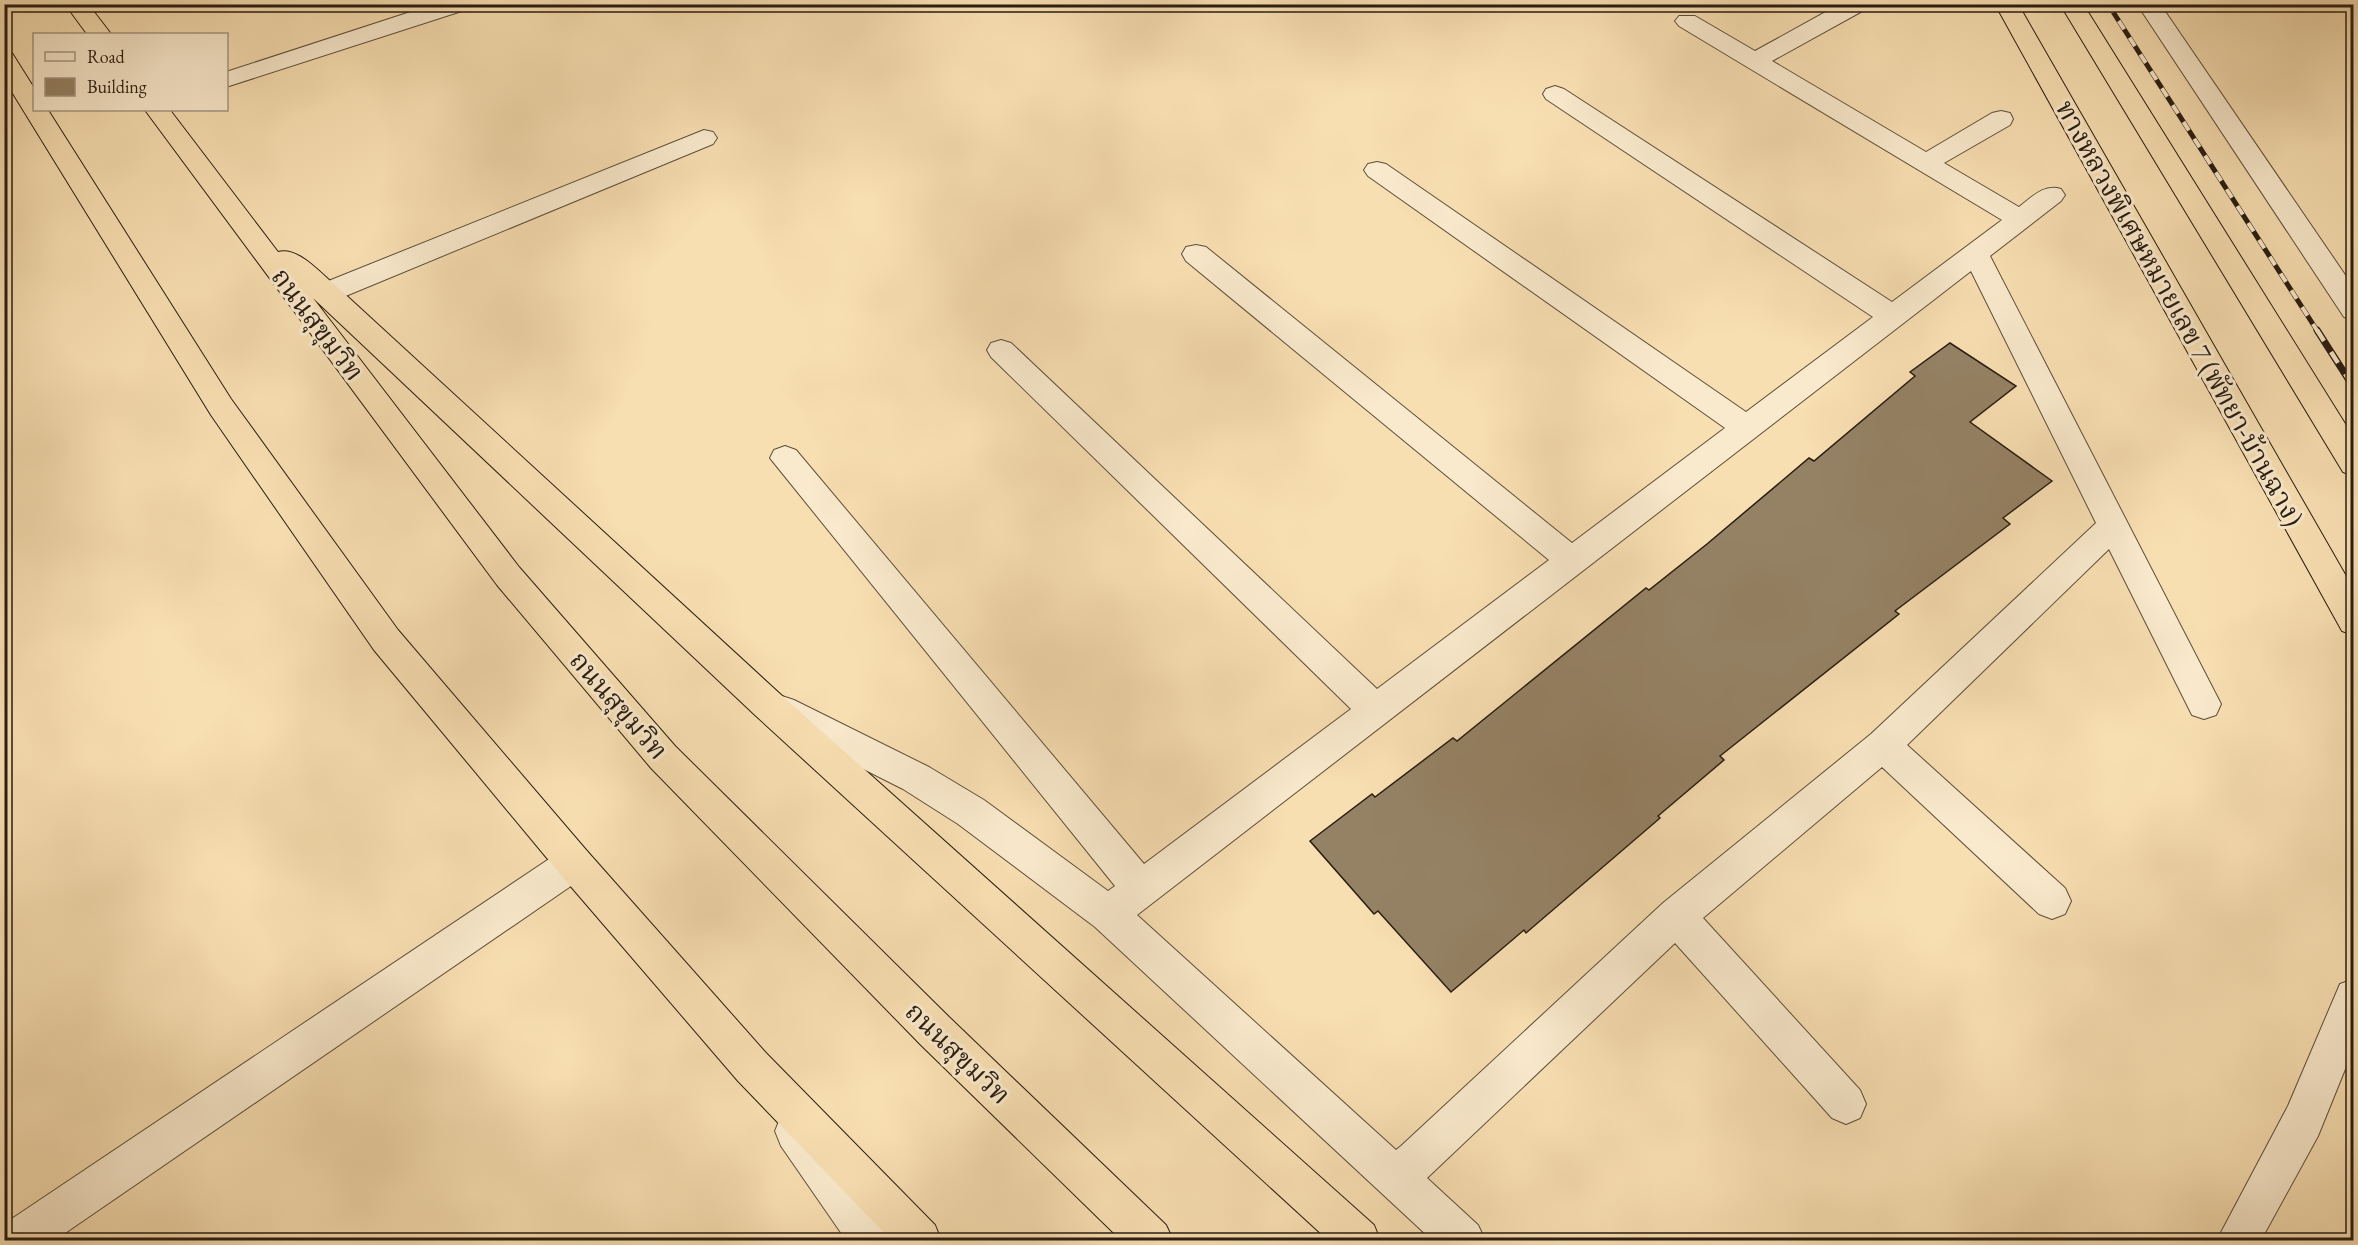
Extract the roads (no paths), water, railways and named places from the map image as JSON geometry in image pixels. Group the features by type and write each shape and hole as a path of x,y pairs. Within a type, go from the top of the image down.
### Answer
{"highway":[{"path":"76,4 98,33"},
{"name":"ทางหลวงพิเศษหมายเลข 7 (พัทยา-บ้านฉาง)","path":"2006,4 2354,621"},
{"path":"2071,4 2354,464"},
{"path":"4,58 33,105"},
{"path":"37,111 220,407 379,630 574,862 752,1067 920,1240"},
{"name":"ถนนสุขุมวิท","path":"158,111 508,576 663,758 935,1031 1151,1240"},
{"path":"244,225 326,293 767,704 1359,1240"}],"street":[{"path":"228,79 460,4"},
{"path":"1754,61 1858,4"},
{"path":"2148,4 2354,310"},
{"path":"1687,21 2020,219"},
{"path":"1555,94 1892,316"},
{"path":"1925,163 2001,119"},
{"path":"326,293 704,138"},
{"path":"1377,170 1746,427"},
{"path":"1108,914 1140,887 2052,195"},
{"path":"1975,253 2204,704"},
{"path":"1196,254 1570,560"},
{"path":"1001,350 1374,709"},
{"path":"785,458 1140,887"},
{"path":"1393,1178 1416,1161 1676,916 1883,745 2113,526"},
{"path":"767,704 916,777 971,812 1108,914 1463,1240"},
{"path":"1883,745 2052,901"},
{"path":"18,1240 574,862"},
{"path":"1676,916 1846,1104"},
{"path":"2238,1240 2302,1121 2354,998"},
{"path":"752,1067 871,1240"}],"railway":[{"path":"2108,4 2318,332"},
{"path":"2317,330 2354,388"}]}
